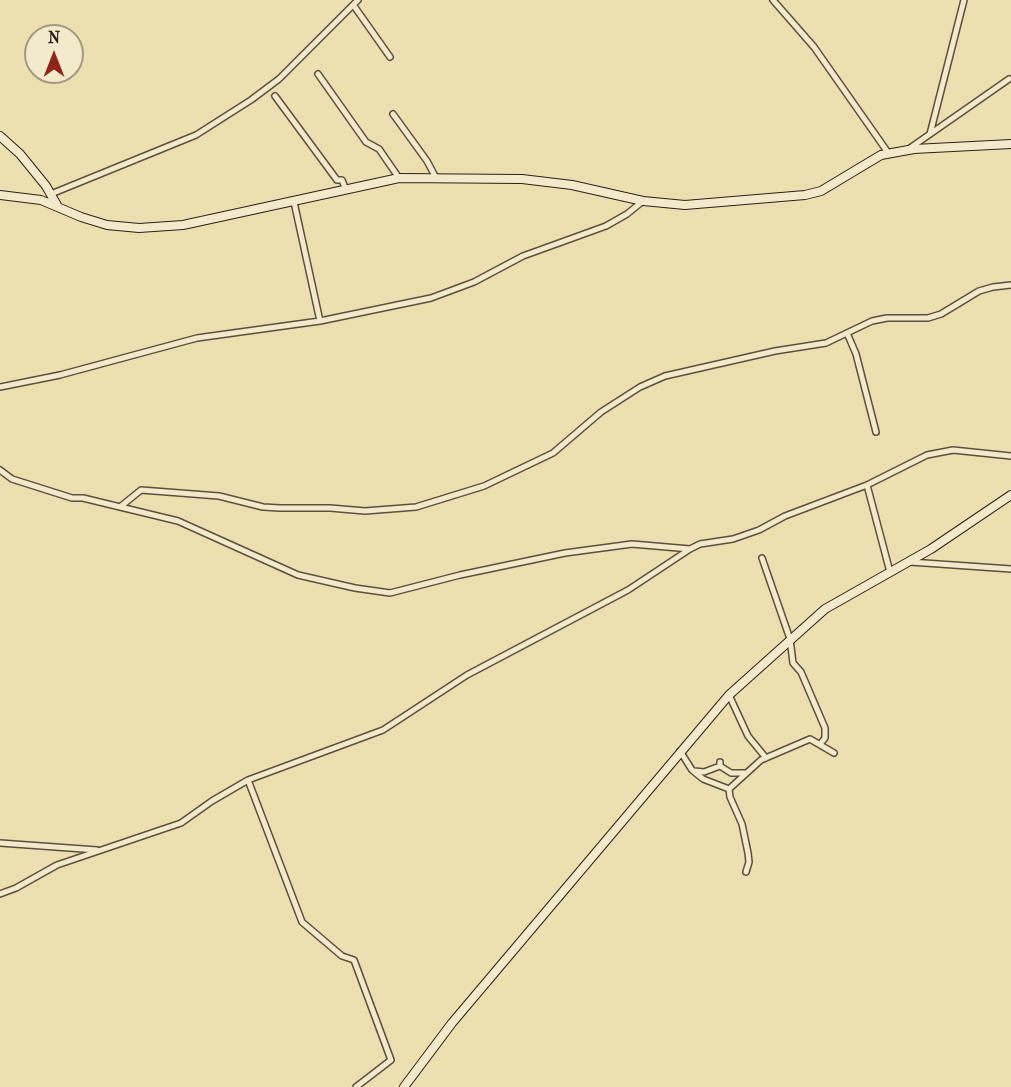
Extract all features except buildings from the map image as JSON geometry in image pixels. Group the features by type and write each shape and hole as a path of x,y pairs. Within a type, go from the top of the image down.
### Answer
{"street":[{"path":"51,194 196,135 252,100 279,79 358,0"},
{"path":"773,0 814,46 889,154"},
{"path":"930,134 964,0"},
{"path":"354,6 390,57"},
{"path":"318,74 366,142 379,149 399,178"},
{"path":"906,150 1009,79"},
{"path":"275,96 337,180 342,180 346,190"},
{"path":"393,114 427,160 435,178"},
{"path":"0,136 20,154 51,194 58,207"},
{"path":"0,195 41,200 107,225 160,228 294,202 399,178 547,181 642,201 685,205 805,195 821,191 881,155 906,150 1011,144"},
{"path":"0,387 60,375 197,338 320,321 431,298 457,289 524,256 606,226 627,214 642,201"},
{"path":"294,202 320,321"},
{"path":"120,507 141,490 219,496 263,507 365,511 416,507 484,486 553,453 602,412 640,387 665,376 775,351 826,343 872,321 887,318 916,319 941,314 980,291 1011,285"},
{"path":"847,333 856,354 876,432"},
{"path":"0,894 57,866 181,823 248,780 382,730 467,675 620,594 700,544 759,530 785,516 867,485 927,455 953,450 1011,456"},
{"path":"0,470 12,479 72,498 83,498 178,521 298,575 355,588 390,593 460,575 565,553 632,544 690,549"},
{"path":"867,485 890,572"},
{"path":"404,1087 452,1023 729,695 825,609 931,549 1011,495"},
{"path":"762,558 790,639 794,663 801,672 825,728 825,738 821,743"},
{"path":"908,562 1011,569"},
{"path":"729,695 748,736 766,758"},
{"path":"729,789 766,758 810,739 821,743 834,753"},
{"path":"680,751 692,770 703,779 729,789"},
{"path":"692,770 704,772 720,764 731,773 747,773"},
{"path":"248,780 302,922 342,956 354,960 391,1060 356,1087"},
{"path":"729,789 730,797 742,824 748,853 749,862 746,872"},
{"path":"0,843 99,850"}]}
